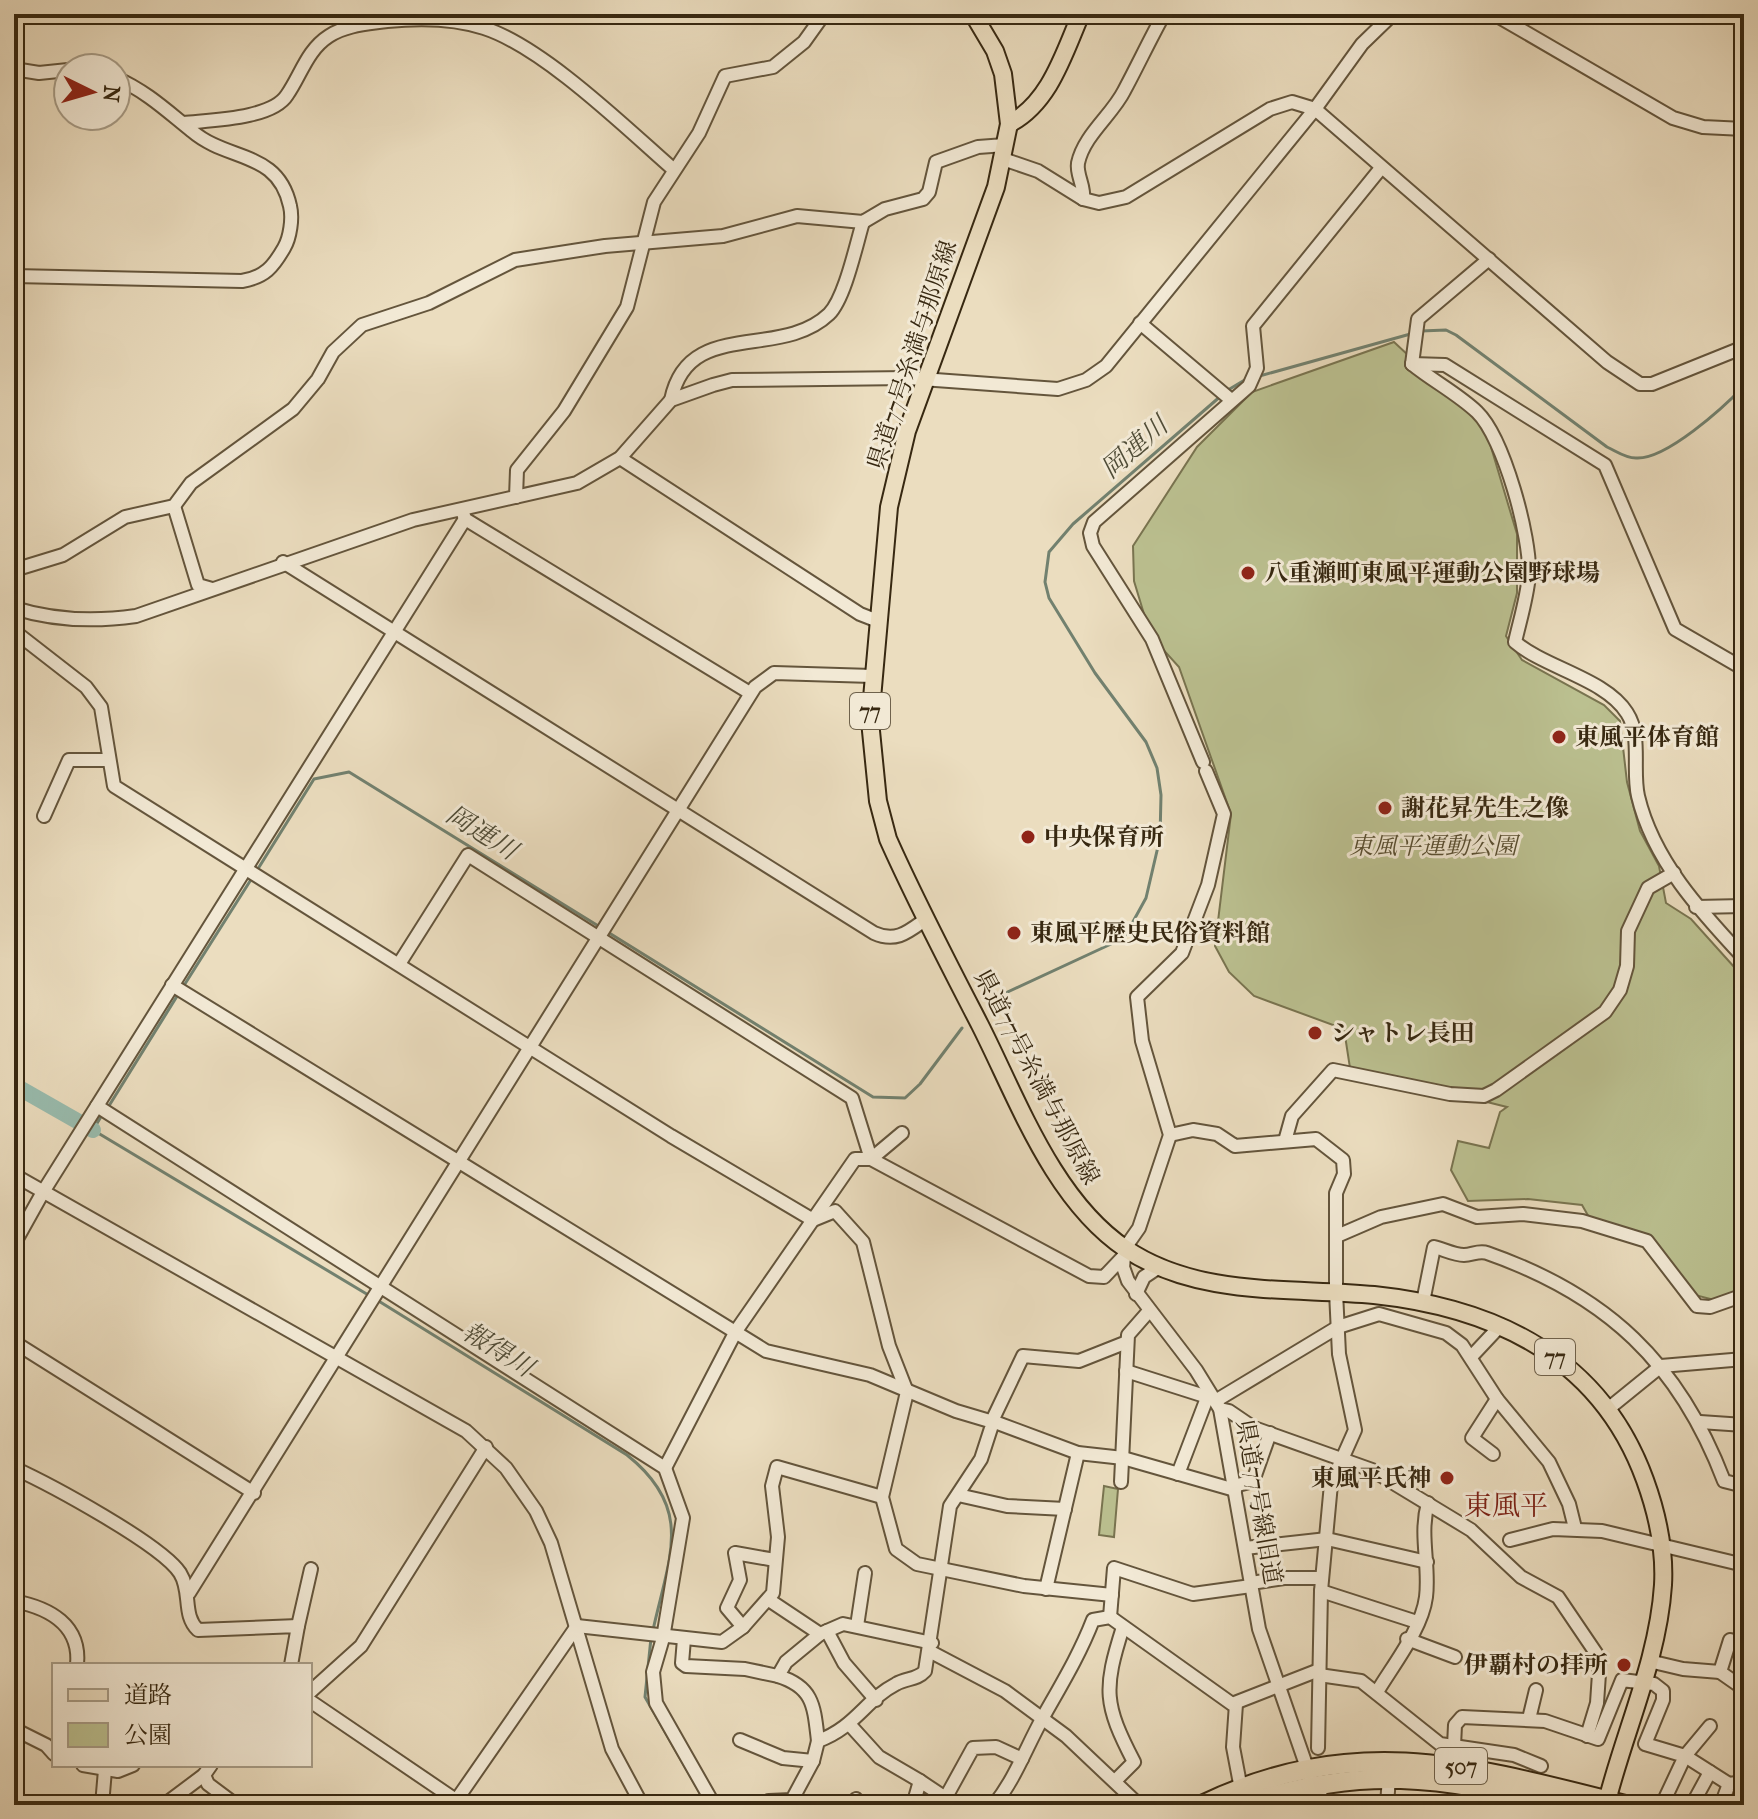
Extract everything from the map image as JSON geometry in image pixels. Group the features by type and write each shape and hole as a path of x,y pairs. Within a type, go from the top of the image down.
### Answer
{"highway":[{"name":"507","path":"1202,1805 1242,1797 1310,1776 1387,1760 1434,1762 1518,1778 1612,1803"},
{"name":"507","path":"1310,1776 1457,1782 1559,1805"}],"main road":[{"name":"県道77号糸満与那原線","path":"973,14 995,51 1003,74 1009,124 1004,152 907,431 889,507 870,721 878,801 888,839 1056,1171 1079,1205 1124,1252 1159,1267 1226,1285 1336,1292 1423,1302 1501,1325 1558,1359 1608,1409 1638,1461 1649,1489 1661,1544 1662,1597 1644,1682 1612,1803"},
{"path":"1009,124 1024,115 1041,97 1081,14"}],"street":[{"path":"516,497 517,470 564,411 627,307 654,202 699,133 725,76 780,63 804,42 824,14"},
{"path":"1083,199 1085,187 1079,161 1095,131 1124,93 1164,14"},
{"path":"671,400 732,380 925,379 1058,389 1086,380 1106,366 1315,109 1362,44 1393,14"},
{"path":"1494,14 1673,118 1703,127 1744,129"},
{"path":"184,123 270,110 286,98 309,56 331,35 355,25 417,19 473,25 500,34 588,95 673,169"},
{"path":"14,69 52,72"},
{"path":"14,276 242,281 272,268 288,242 291,212 281,179 256,162 216,146 132,85"},
{"path":"14,570 63,555 125,517 174,506 191,483 293,409 318,379 333,352 362,325 429,303 498,265 646,242 723,236 797,216 863,222 885,209 923,199 929,192 936,162 978,147 1004,152 1083,199 1099,203 1126,197 1270,109 1292,102 1315,109 1607,362 1640,384 1652,384 1744,347"},
{"path":"665,1468 736,1331 855,1159 871,1159 1089,1276 1104,1277 1139,1228 1170,1135 1146,1056 1137,997 1182,953 1208,885 1224,814 1152,639 1093,546 1090,533 1094,522 1255,378 1253,326 1381,168"},
{"path":"14,608 40,616 99,621 136,616 283,562 413,520 464,514 516,497 577,483 620,458 671,400 683,374 708,349 723,344 798,335 831,312 863,222"},
{"path":"1412,364 1418,319 1489,259"},
{"path":"1140,323 1230,399"},
{"path":"1412,364 1445,365 1605,465 1675,629 1744,669"},
{"path":"1412,364 1476,411 1488,425 1523,525 1528,553 1527,592 1515,642 1527,653 1605,693 1629,715 1634,729 1639,798 1645,819 1696,907 1744,958"},
{"path":"620,458 860,614 878,621"},
{"path":"174,506 198,585 213,589"},
{"path":"14,1244 43,1192 464,514"},
{"path":"464,514 750,693"},
{"path":"283,562 887,939 901,936 926,919"},
{"path":"14,631 96,699 101,707 114,786 531,1049 813,1220"},
{"path":"298,1626 198,1630 188,1614 189,1593 531,1049 750,693 774,673 872,676"},
{"path":"44,816 69,760 108,760"},
{"path":"399,964 468,855 852,1098 871,1159"},
{"path":"1285,1141 1292,1116 1333,1070 1450,1094 1484,1096 1569,1039 1605,1012 1620,990 1627,966 1628,931 1648,888 1674,873"},
{"path":"1696,907 1744,906"},
{"path":"172,985 766,1351 870,1375 907,1392 993,1422 981,1459 950,1506 931,1648 920,1676 896,1683 850,1725 818,1741"},
{"path":"95,1108 380,1291 665,1468 683,1518 663,1638 653,1672 656,1703 714,1805"},
{"path":"1170,1135 1193,1130 1217,1134 1235,1146 1316,1139 1343,1160 1344,1174 1336,1193 1336,1292 1339,1354 1355,1430 1331,1484 1322,1585 1318,1748"},
{"path":"871,1159 902,1133"},
{"path":"14,1175 241,1307 446,1418 486,1447 506,1468 536,1511 551,1543 612,1749 642,1805"},
{"path":"1337,1236 1381,1217 1443,1204 1477,1217 1523,1214 1582,1221 1647,1241 1697,1306 1710,1307 1744,1295"},
{"path":"813,1220 835,1211 863,1242 889,1346 907,1392 882,1497 896,1549 917,1564 1046,1589 1112,1595"},
{"path":"1423,1302 1434,1247 1462,1255 1483,1251 1586,1299 1622,1325 1661,1366 1700,1422 1724,1481 1744,1486"},
{"name":"県道77号線旧道","path":"1124,1252 1125,1273 1136,1294 1215,1403 1234,1488 1259,1629 1310,1776 1327,1805"},
{"path":"1136,1294 1144,1277 1159,1267"},
{"path":"1121,1482 1128,1335 1149,1311"},
{"path":"1178,1474 1215,1403 1338,1327 1387,1314 1446,1333 1471,1357 1497,1399 1549,1462 1569,1504 1575,1528"},
{"path":"1471,1357 1501,1325"},
{"path":"14,1342 254,1493"},
{"path":"1127,1342 1079,1361 1023,1356 992,1421 1078,1453 1123,1458 1234,1488 1253,1481 1270,1433"},
{"path":"1608,1409 1661,1366 1744,1359"},
{"path":"1126,1371 1215,1403 1270,1433 1372,1470 1471,1530 1521,1577 1558,1597 1600,1659 1597,1703 1587,1736"},
{"path":"1493,1454 1472,1438 1497,1399"},
{"path":"1700,1422 1744,1425"},
{"path":"312,1690 361,1646 486,1447"},
{"path":"1046,1589 1078,1453"},
{"path":"577,1626 663,1638 722,1642 743,1627 769,1600 775,1577 778,1537 772,1486 777,1467 882,1497"},
{"path":"14,1468 57,1487 170,1562 189,1593"},
{"path":"958,1495 1007,1506 1065,1509"},
{"path":"1377,1692 1426,1602 1427,1562 1423,1534 1428,1503"},
{"path":"1510,1540 1553,1529 1575,1528 1661,1544 1744,1565"},
{"path":"1245,1548 1327,1539 1427,1562"},
{"path":"743,1627 727,1608 740,1580 735,1553 775,1560"},
{"path":"1110,1617 1114,1568 1193,1594 1284,1578 1322,1585 1417,1622"},
{"path":"291,1663 311,1569"},
{"path":"857,1626 865,1573"},
{"path":"769,1600 824,1632 844,1663 876,1700"},
{"path":"14,1601 39,1608 68,1625 78,1642 77,1663"},
{"path":"994,1805 1042,1718 1068,1679 1093,1620 1110,1617 1227,1703 1236,1704 1319,1672 1361,1681 1440,1744 1524,1759 1541,1766"},
{"path":"778,1676 786,1662 824,1632 843,1624 931,1648 1005,1691 1042,1718 1139,1805"},
{"path":"312,1702 457,1803 577,1626"},
{"path":"1115,1781 1134,1762 1108,1702 1109,1681 1123,1627"},
{"path":"684,1639 682,1663 686,1666 745,1669 778,1676 808,1691 815,1703 818,1741 813,1761 792,1800 769,1801 768,1805"},
{"path":"1407,1639 1455,1657"},
{"path":"1720,1672 1730,1640 1744,1644"},
{"path":"1649,1661 1698,1672 1720,1672 1740,1686 1744,1694"},
{"path":"1454,1746 1455,1725 1462,1717 1529,1719 1598,1739 1622,1680 1644,1682 1654,1684 1664,1695 1645,1744 1685,1756 1729,1784 1744,1782"},
{"path":"1529,1719 1536,1690"},
{"path":"1236,1704 1233,1747 1242,1797"},
{"path":"850,1725 879,1757 951,1801 973,1748 996,1747 1022,1759"},
{"path":"1662,1805 1685,1756 1710,1726"},
{"path":"14,1738 18,1731 51,1744"},
{"path":"740,1740 783,1758 813,1761"},
{"path":"1518,1778 1524,1759"},
{"path":"92,1767 118,1771 128,1767"},
{"path":"102,1805 105,1770"},
{"path":"164,1805 208,1770"},
{"path":"208,1770 208,1784 236,1805"},
{"path":"1692,1805 1710,1772"},
{"path":"1387,1805 1389,1777"},
{"path":"913,1805 920,1781"},
{"path":"1721,1805 1729,1784"}],"green space":[{"name":"東風平運動公園","path":"1394,342 1485,427 1517,534 1517,593 1506,636 1522,660 1604,705 1620,721 1627,782 1640,831 1659,866 1666,903 1691,919 1744,978 1744,1293 1718,1301 1691,1294 1662,1254 1641,1240 1594,1226 1582,1205 1528,1199 1468,1201 1451,1170 1458,1141 1489,1148 1500,1112 1507,1107 1350,1068 1344,1029 1254,996 1229,972 1215,946 1231,814 1179,667 1159,645 1144,614 1134,581 1133,546 1197,447 1252,392"},
{"path":"1104,1486 1118,1489 1114,1537 1099,1535"}],"waterway":[{"name":"岡連川","path":"1421,331 1446,330 1456,335 1607,447 1632,458 1663,451 1678,442 1709,419 1744,386"},
{"name":"岡連川","path":"1256,377 1414,333"},
{"name":"岡連川","path":"1228,390 1248,378"},
{"name":"岡連川","path":"999,996 1124,938 1146,898 1160,838 1161,795 1157,768 1146,742 1095,673 1049,598 1045,582 1049,552 1073,524 1222,395"},
{"name":"岡連川","path":"256,872 314,779 349,772 600,927"},
{"name":"岡連川","path":"183,987 252,878"},
{"name":"岡連川","path":"606,931 873,1097 905,1098 920,1084 962,1028"},
{"name":"岡連川","path":"107,1109 179,993"},
{"name":"報得川","path":"14,1085 93,1130"},
{"name":"報得川","path":"102,1115 93,1130 370,1296"},
{"name":"報得川","path":"377,1300 627,1455 648,1475 662,1495 672,1535 653,1630"},
{"name":"報得川","path":"651,1638 645,1697 707,1805"}],"place":[{"name":"八重瀬町東風平運動公園野球場","path":"1248,573"},
{"name":"東風平体育館","path":"1559,737"},
{"name":"謝花昇先生之像","path":"1385,808"},
{"name":"中央保育所","path":"1028,837"},
{"name":"東風平歴史民俗資料館","path":"1014,933"},
{"name":"シャトレ長田","path":"1315,1033"},
{"name":"東風平氏神","path":"1447,1478"},
{"name":"伊覇村の拝所","path":"1624,1665"}],"district":[{"name":"東風平","path":"1506,1505"}]}
